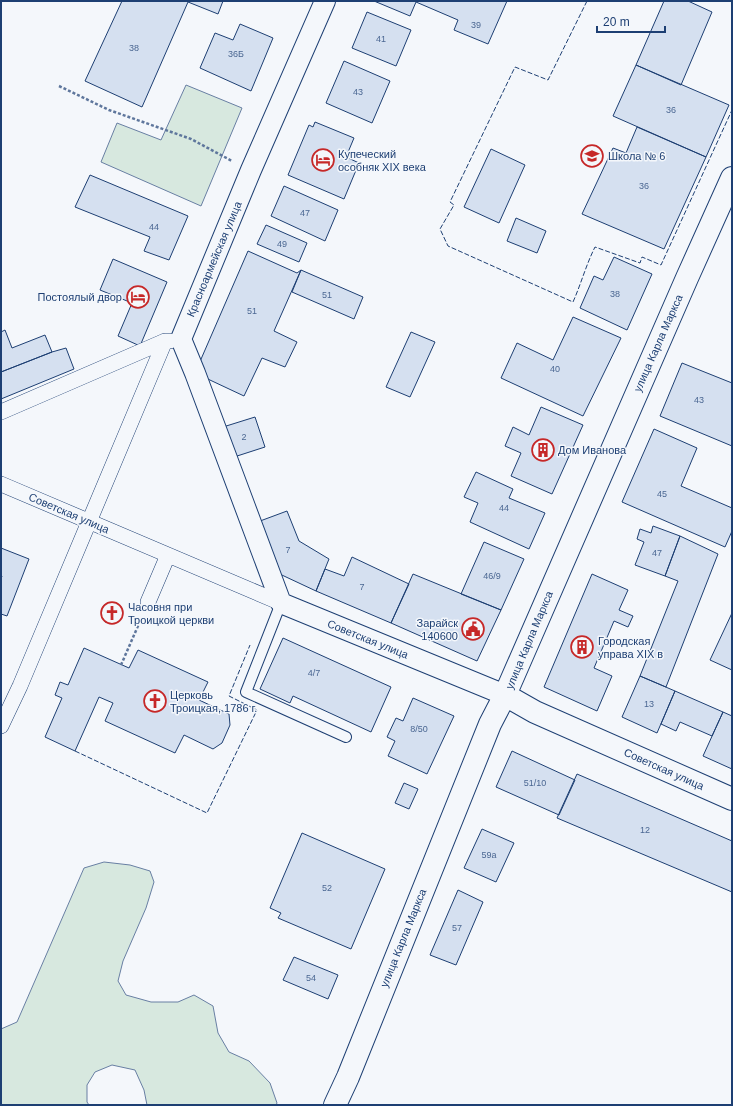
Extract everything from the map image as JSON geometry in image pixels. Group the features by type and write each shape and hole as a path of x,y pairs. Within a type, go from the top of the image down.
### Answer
{"street":[{"name":"Красноармейская улица","path":"173,340 254,163 324,1"},
{"name":"улица Карла Маркса","path":"335,1105 348,1077 490,724 505,695 732,178"},
{"path":"1,412 173,340"},
{"path":"1,726 20,686 89,522 173,340"},
{"path":"173,340 195,373 281,603"},
{"name":"Советская улица","path":"1,484 281,603 505,695 535,712 732,799"},
{"path":"148,602 168,555"}],"lane":[{"path":"281,603 246,692 346,737"}],"path":[{"path":"59,86 109,110 192,139 233,162"},
{"path":"121,665 148,602"}],"shaded area":[{"path":"186,85 242,108 201,206 101,162 117,123 161,140"},
{"path":"104,862 130,865 150,871 154,882 146,908 123,961 118,981 126,995 151,1002 178,1002 194,995 213,1006 218,1033 229,1052 249,1061 270,1083 277,1103 276,1105 147,1105 144,1090 135,1070 112,1065 95,1072 87,1085 87,1102 89,1105 1,1105 1,1029 17,1022 84,868"}],"building":[{"path":"122,1 223,1 218,14 188,2 142,107 85,81"},
{"path":"374,1 507,1 488,44 454,30 458,20 416,2 410,16"},
{"path":"664,1 688,1 712,12 681,85 636,65"},
{"path":"367,12 411,30 396,66 352,48"},
{"path":"240,24 273,38 251,91 200,68 215,33 233,40"},
{"path":"344,61 390,81 372,123 326,103"},
{"path":"636,65 729,105 706,157 613,116"},
{"name":"Купеческий особняк XIX века","path":"315,122 354,138 346,157 359,163 344,199 288,175 309,125 313,127"},
{"path":"637,127 706,157 664,249 582,214 613,148 626,153"},
{"path":"491,149 525,165 499,223 464,207"},
{"path":"90,175 188,216 169,260 144,251 150,237 75,207"},
{"path":"284,186 338,210 325,241 271,216"},
{"path":"516,218 546,231 537,253 507,241"},
{"path":"266,225 307,243 299,262 257,244"},
{"path":"248,251 297,273 301,270 274,331 297,342 285,367 262,358 244,396 195,373"},
{"path":"614,257 652,274 627,330 580,308 594,276 603,280"},
{"name":"Постоялый двор","path":"113,259 167,282 140,346 118,336 132,303 100,290"},
{"path":"301,270 363,297 354,319 292,292"},
{"path":"573,317 621,338 583,416 501,378 517,343 553,360"},
{"path":"5,330 12,348 45,335 52,352 1,372 1,332"},
{"path":"411,332 435,342 410,397 386,387"},
{"path":"66,348 74,369 1,399 1,372"},
{"path":"682,363 732,383 732,446 660,416"},
{"name":"Дом Иванова","path":"541,407 583,425 552,494 511,476 521,453 505,446 513,427 529,435"},
{"path":"255,417 265,447 234,457 223,427"},
{"path":"654,429 697,448 681,486 732,508 732,531 725,547 622,502"},
{"path":"476,472 513,489 509,498 545,513 529,549 470,522 478,503 464,497"},
{"path":"287,511 299,541 329,559 316,591 269,569 252,524"},
{"path":"653,526 680,536 665,576 635,565 644,542 637,539 640,529 651,533"},
{"path":"680,536 718,554 666,687 640,676 678,581 665,576"},
{"path":"484,542 524,559 501,610 461,594"},
{"path":"1,548 29,559 7,616 1,614"},
{"path":"352,557 409,584 391,623 316,591 325,569 344,576"},
{"path":"413,574 501,610 477,661 391,623"},
{"name":"Городская управа XIX в","path":"592,574 628,590 619,610 633,616 628,627 614,621 594,668 612,676 597,711 544,687"},
{"name":"Часовня при Троицкой церкви","path":"104,605 119,605 119,621 105,622"},
{"path":"732,613 732,670 710,660"},
{"path":"283,638 391,687 371,732 293,696 290,703 260,689"},
{"name":"Церковь Троицкая, 1786 г.","path":"84,648 129,668 138,650 208,682 199,700 229,714 230,725 222,743 213,749 184,735 175,753 105,721 113,703 99,697 75,751 45,737 62,698 55,695 60,682 68,685"},
{"path":"640,676 675,691 657,733 622,717"},
{"path":"675,691 723,712 712,736 680,722 676,731 661,724"},
{"path":"413,698 454,716 427,774 388,756 395,741 387,737 396,718 403,721"},
{"path":"723,712 732,716 732,769 703,756"},
{"path":"512,751 575,780 559,815 496,787"},
{"path":"577,774 732,841 732,892 557,818"},
{"path":"404,783 418,789 409,809 395,803"},
{"path":"482,829 514,843 496,882 464,868"},
{"path":"302,833 385,869 351,949 278,918 281,913 270,908"},
{"path":"458,890 483,902 456,965 430,955"},
{"path":"294,957 338,975 328,999 283,980"}],"fence":[{"path":"587,1 548,80 515,67 450,202 454,205 440,229 448,246 573,302 595,247 640,263 642,257 661,265 732,110"},
{"path":"75,751 207,813 257,710 229,696 250,645"}],"place":[{"name":"Школа № 6","path":"592,156"},
{"name":"Купеческий особняк XIX века","path":"323,160"},
{"name":"Постоялый двор","path":"138,297"},
{"name":"Дом Иванова","path":"543,450"},
{"name":"Часовня при Троицкой церкви","path":"112,613"},
{"name":"Зарайск 140600","path":"473,629"},
{"name":"Городская управа XIX в","path":"582,647"},
{"name":"Церковь Троицкая, 1786 г.","path":"155,701"}]}
